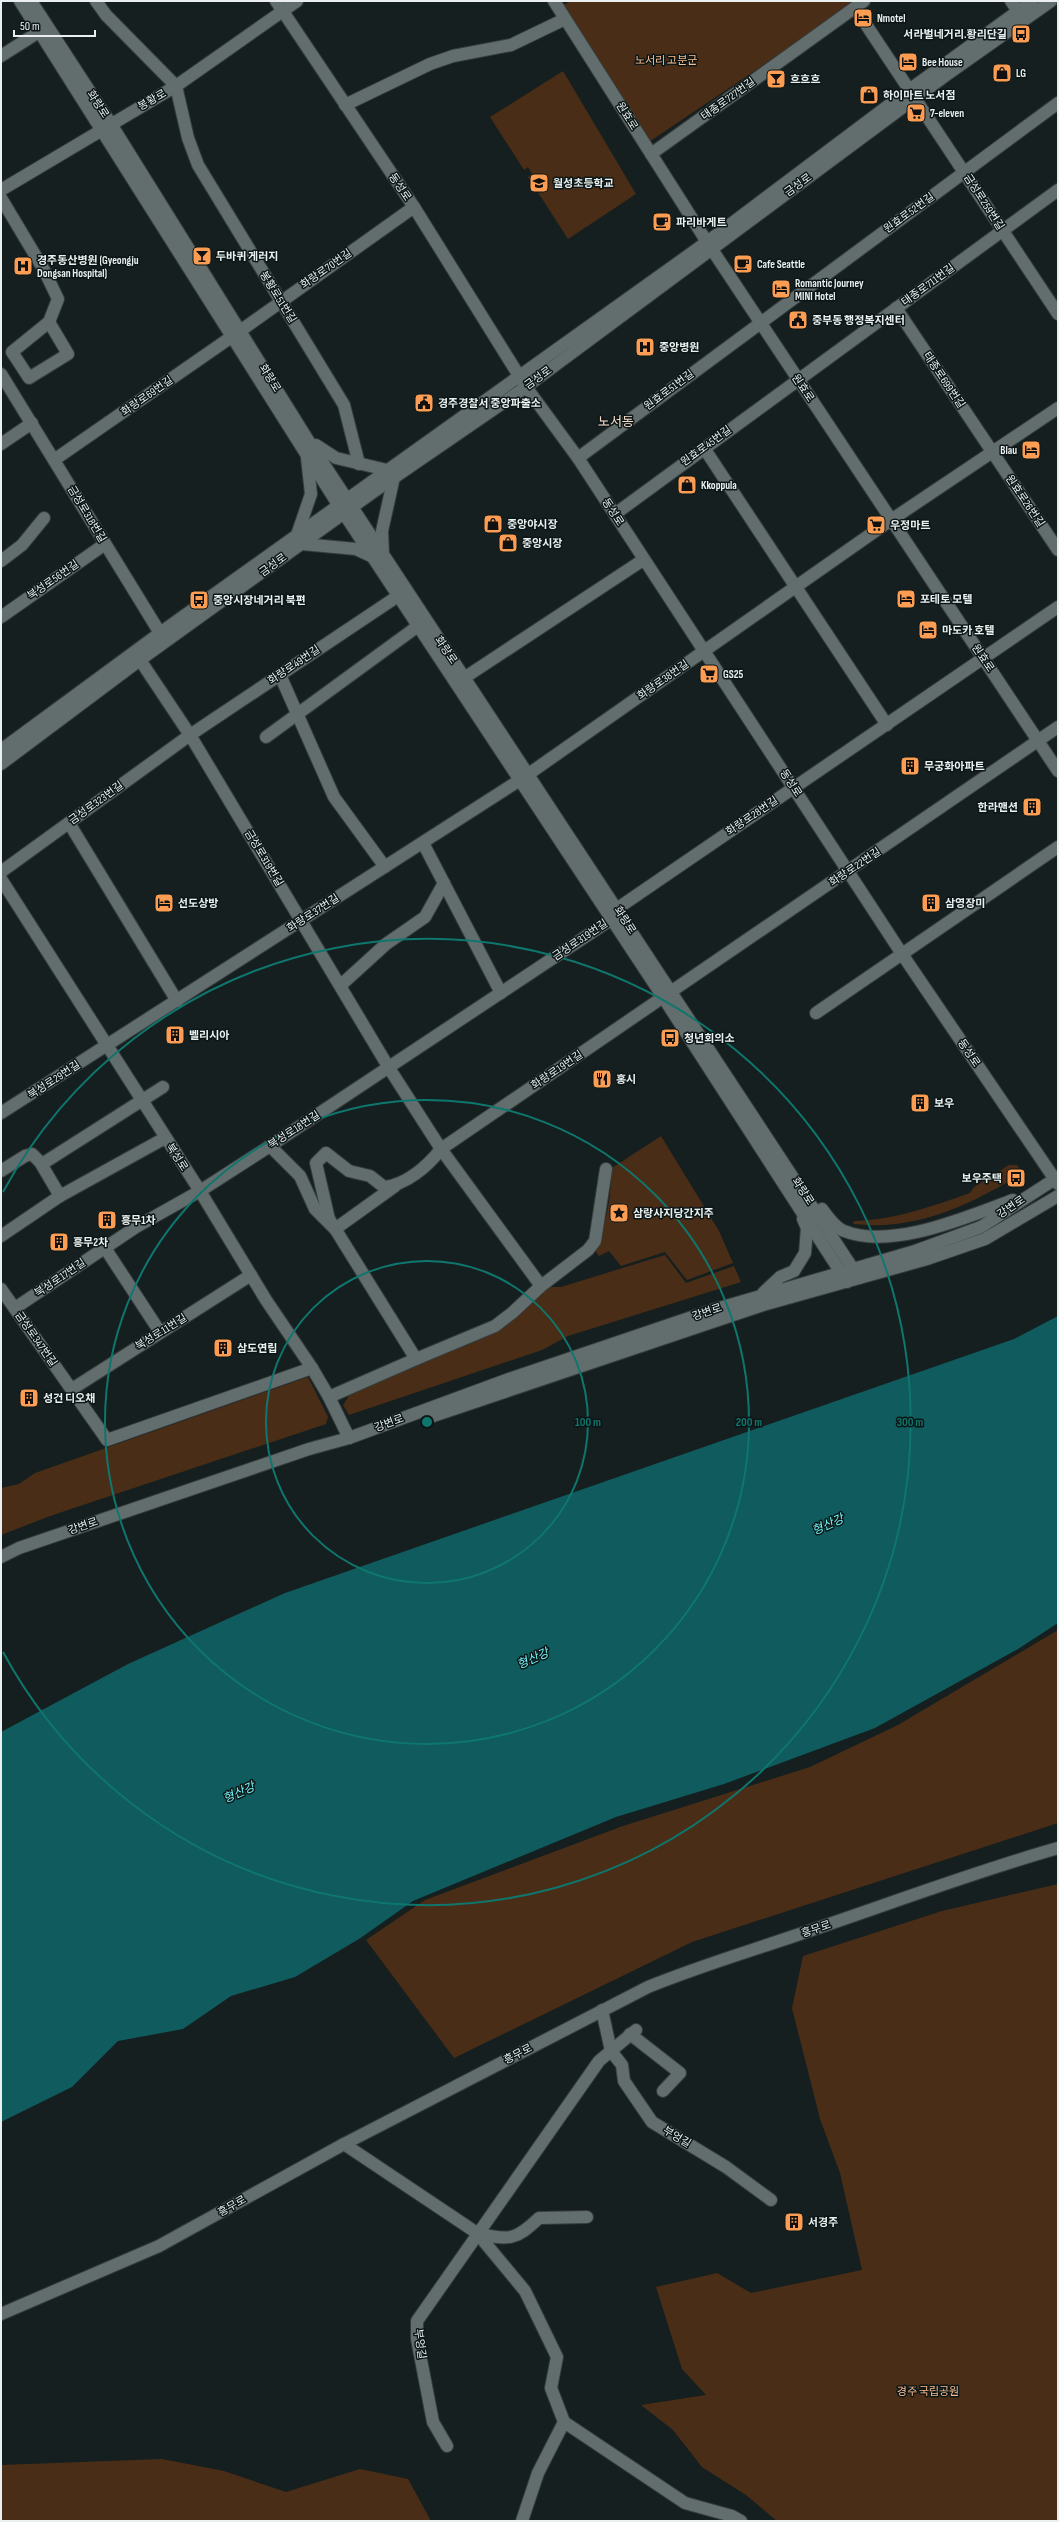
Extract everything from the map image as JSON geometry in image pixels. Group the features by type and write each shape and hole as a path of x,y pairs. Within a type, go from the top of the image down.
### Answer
{"street":[{"name":"화랑로","path":"20,1 43,29 107,126 236,334 378,556 464,678 612,919 668,994 796,1179 856,1273"},
{"name":"화랑로","path":"31,1 43,29"},
{"path":"96,1 106,15 176,86"},
{"name":"봉황로","path":"1,190 176,86 279,6 296,1"},
{"name":"원효로","path":"554,1 709,245 1058,772"},
{"path":"1011,1 1018,11"},
{"name":"금성로","path":"390,474 526,387 709,245 912,94 1032,1"},
{"name":"금성로","path":"912,94 1051,1"},
{"path":"860,4 912,94"},
{"name":"태종로727번길","path":"650,154 860,4"},
{"name":"동성로","path":"279,6 414,208 526,387 578,458 643,560 902,954 1057,1180"},
{"path":"345,106 430,64 453,56 511,45 565,19"},
{"path":"1,56 43,29"},
{"name":"봉황로51번길","path":"176,86 188,138 198,166 344,405 359,464"},
{"name":"금성로259번길","path":"912,94 1058,314"},
{"name":"원효로52번길","path":"760,322 1058,104"},
{"name":"태종로711번길","path":"798,379 1058,190"},
{"path":"1,198 44,270 58,299 49,322 12,352 29,378 68,354 49,322"},
{"name":"화랑로70번길","path":"236,334 280,301 414,208"},
{"name":"금성로","path":"1,750 141,655 346,507 519,375 709,245"},
{"name":"태종로699번길","path":"896,308 992,452"},
{"name":"원효로51번길","path":"578,458 760,322"},
{"name":"화랑로69번길","path":"54,460 236,334"},
{"name":"금성로318번길","path":"1,374 160,633"},
{"name":"원효로45번길","path":"614,514 798,379"},
{"path":"891,520 1058,408"},
{"path":"1,444 32,423"},
{"path":"305,442 336,458 390,474 378,556 356,548 300,540 311,494 309,464 305,442"},
{"path":"704,448 887,725"},
{"name":"원효로26번길","path":"992,452 1058,550"},
{"path":"1,561 22,546 44,518"},
{"name":"화랑로38번길","path":"524,777 796,588 891,520"},
{"name":"금성로","path":"1,764 141,655 160,633 300,540"},
{"name":"북성로56번길","path":"1,617 106,544"},
{"name":"화랑로","path":"378,556 398,596 418,626 618,908 668,994 844,1277"},
{"path":"464,678 643,560"},
{"name":"화랑로49번길","path":"190,735 398,596"},
{"path":"982,657 1058,607"},
{"path":"266,737 418,626"},
{"name":"금성로319번길","path":"141,655 341,985 389,1068 442,1149 541,1286"},
{"name":"화랑로28번길","path":"618,908 793,787 887,725 982,657"},
{"path":"280,675 334,797 385,867"},
{"name":"화랑로22번길","path":"668,994 1058,727"},
{"name":"금성로323번길","path":"1,872 190,735"},
{"name":"화랑로37번길","path":"106,1046 524,777"},
{"path":"69,823 177,1001"},
{"path":"423,843 501,992"},
{"path":"816,1012 1058,847"},
{"name":"북성로","path":"1,879 141,1101 200,1191 251,1275 312,1368 329,1396 348,1438"},
{"path":"341,985 386,944 425,917 444,883"},
{"name":"금성로319번길","path":"389,1068 612,919"},
{"name":"화랑로19번길","path":"335,1229 420,1170 442,1149 668,994"},
{"name":"북성로29번길","path":"1,1114 106,1046"},
{"name":"북성로18번길","path":"200,1191 389,1068"},
{"path":"42,1164 163,1087"},
{"path":"1,1236 60,1196 165,1138"},
{"path":"270,1146 300,1176 315,1209 335,1229"},
{"path":"395,1186 384,1187 370,1176 349,1171 326,1153 316,1163 329,1219 416,1359"},
{"path":"1,1171 25,1156 32,1154 42,1164 60,1196"},
{"path":"329,1396 495,1326 512,1313 541,1286 588,1250 595,1241 606,1169"},
{"path":"796,1179 807,1187 826,1214 843,1231 878,1238 942,1227 1032,1193"},
{"name":"강변로","path":"348,1438 368,1438 856,1273 981,1227 1032,1193 1057,1180"},
{"name":"북성로17번길","path":"15,1308 105,1248 200,1191"},
{"name":"강변로","path":"856,1273 927,1260 985,1239 1058,1196"},
{"path":"762,1294 780,1277 794,1271 805,1253 807,1228 793,1197"},
{"path":"105,1248 160,1332"},
{"name":"북성로11번길","path":"72,1389 251,1275"},
{"name":"강변로","path":"1,1557 19,1548 158,1500 348,1438 517,1377 762,1294 844,1277"},
{"name":"금성로347번길","path":"1,1289 107,1440 312,1368"},
{"name":"흥무로","path":"1,2314 158,2246 344,2144 648,1986 699,1967 796,1936 992,1867 1058,1848"},
{"path":"602,2010 611,2051"},
{"name":"부엉길","path":"446,2446 434,2422 417,2339 417,2321 477,2232 599,2061 633,2032 680,2073 663,2091"},
{"name":"부엉길","path":"611,2051 622,2065 624,2081 652,2122 726,2167 771,2200"},
{"path":"344,2144 477,2232 497,2238 521,2235 539,2218 587,2217"},
{"path":"477,2232 525,2291 557,2357 551,2388 564,2422 685,2503 732,2516 740,2521"},
{"path":"522,2521 538,2473 564,2422"}],"green space":[{"name":"노서리 고분군","path":"571,1 858,1 649,142 561,6"},
{"path":"563,71 636,194 568,239 528,177 532,174 528,167 524,170 490,117"},
{"path":"661,1136 719,1231 733,1263 687,1280 665,1252 621,1266 609,1251 599,1256 594,1249 602,1232 608,1210 610,1189 609,1170"},
{"path":"1009,1165 1017,1165 1023,1173 963,1205 942,1213 899,1223 877,1225 853,1224 854,1221 884,1218 913,1212 970,1193 974,1187"},
{"path":"665,1255 686,1283 734,1266 741,1282 568,1336 542,1350 349,1415 343,1405 352,1391 510,1323 547,1287 561,1287"},
{"path":"308,1377 328,1417 326,1424 53,1515 1,1535 1,1488 19,1484 35,1473"},
{"path":"1058,1630 1058,1823 692,1942 454,2058 366,1940 425,1900 623,1826 810,1767 898,1725"},
{"name":"경주 국립공원","path":"1058,1884 1058,2521 777,2521 746,2495 702,2467 673,2430 641,2405 706,2395 682,2369 656,2287 717,2273 751,2293 862,2270 840,2173 820,2119 792,2008 803,1956 942,1911"},
{"path":"162,2459 224,2471 286,2492 360,2469 408,2479 431,2521 1,2521 1,2465"}],"water":[{"name":"형산강","path":"1058,1316 1058,1623 1018,1649 875,1728 724,1784 616,1817 413,1901 359,1939 295,1977 231,1996 183,2029 118,2041 72,2087 1,2122 1,1732 128,1664 285,1593 1014,1339"}],"place":[{"name":"Nmotel","path":"863,18"},
{"name":"서라벌네거리.황리단길","path":"1021,34"},
{"name":"Bee House","path":"908,62"},
{"name":"LG","path":"1002,73"},
{"name":"흐흐흐","path":"776,79"},
{"name":"하이마트 노서점","path":"869,95"},
{"name":"7-eleven","path":"916,113"},
{"name":"월성초등학교","path":"539,183"},
{"name":"파리바게트","path":"662,222"},
{"name":"두바퀴 게러지","path":"202,256"},
{"name":"Cafe Seattle","path":"743,264"},
{"name":"경주동산병원 (Gyeongju Dongsan Hospital)","path":"23,266"},
{"name":"Romantic Journey MINI Hotel","path":"781,289"},
{"name":"중부동 행정복지센터","path":"798,320"},
{"name":"중앙병원","path":"645,347"},
{"name":"경주경찰서 중앙파출소","path":"424,403"},
{"name":"Blau","path":"1031,450"},
{"name":"Kkoppula","path":"687,485"},
{"name":"중앙야시장","path":"493,524"},
{"name":"우정마트","path":"876,525"},
{"name":"중앙시장","path":"508,543"},
{"name":"포테토 모텔","path":"906,599"},
{"name":"중앙시장네거리 북편","path":"199,600"},
{"name":"마도카 호텔","path":"928,630"},
{"name":"GS25","path":"709,674"},
{"name":"무궁화아파트","path":"910,766"},
{"name":"한라맨션","path":"1032,807"},
{"name":"선도상방","path":"164,903"},
{"name":"삼영장미","path":"931,903"},
{"name":"벨리시아","path":"175,1035"},
{"name":"청년회의소","path":"670,1038"},
{"name":"홍시","path":"602,1079"},
{"name":"보우","path":"920,1103"},
{"name":"보우주택","path":"1016,1178"},
{"name":"삼랑사지당간지주","path":"619,1213"},
{"name":"흥무1차","path":"107,1220"},
{"name":"흥무2차","path":"59,1242"},
{"name":"삼도연립","path":"223,1348"},
{"name":"성건 디오채","path":"29,1398"},
{"name":"서경주","path":"794,2222"}],"district":[{"name":"노서동","path":"616,422"}]}
